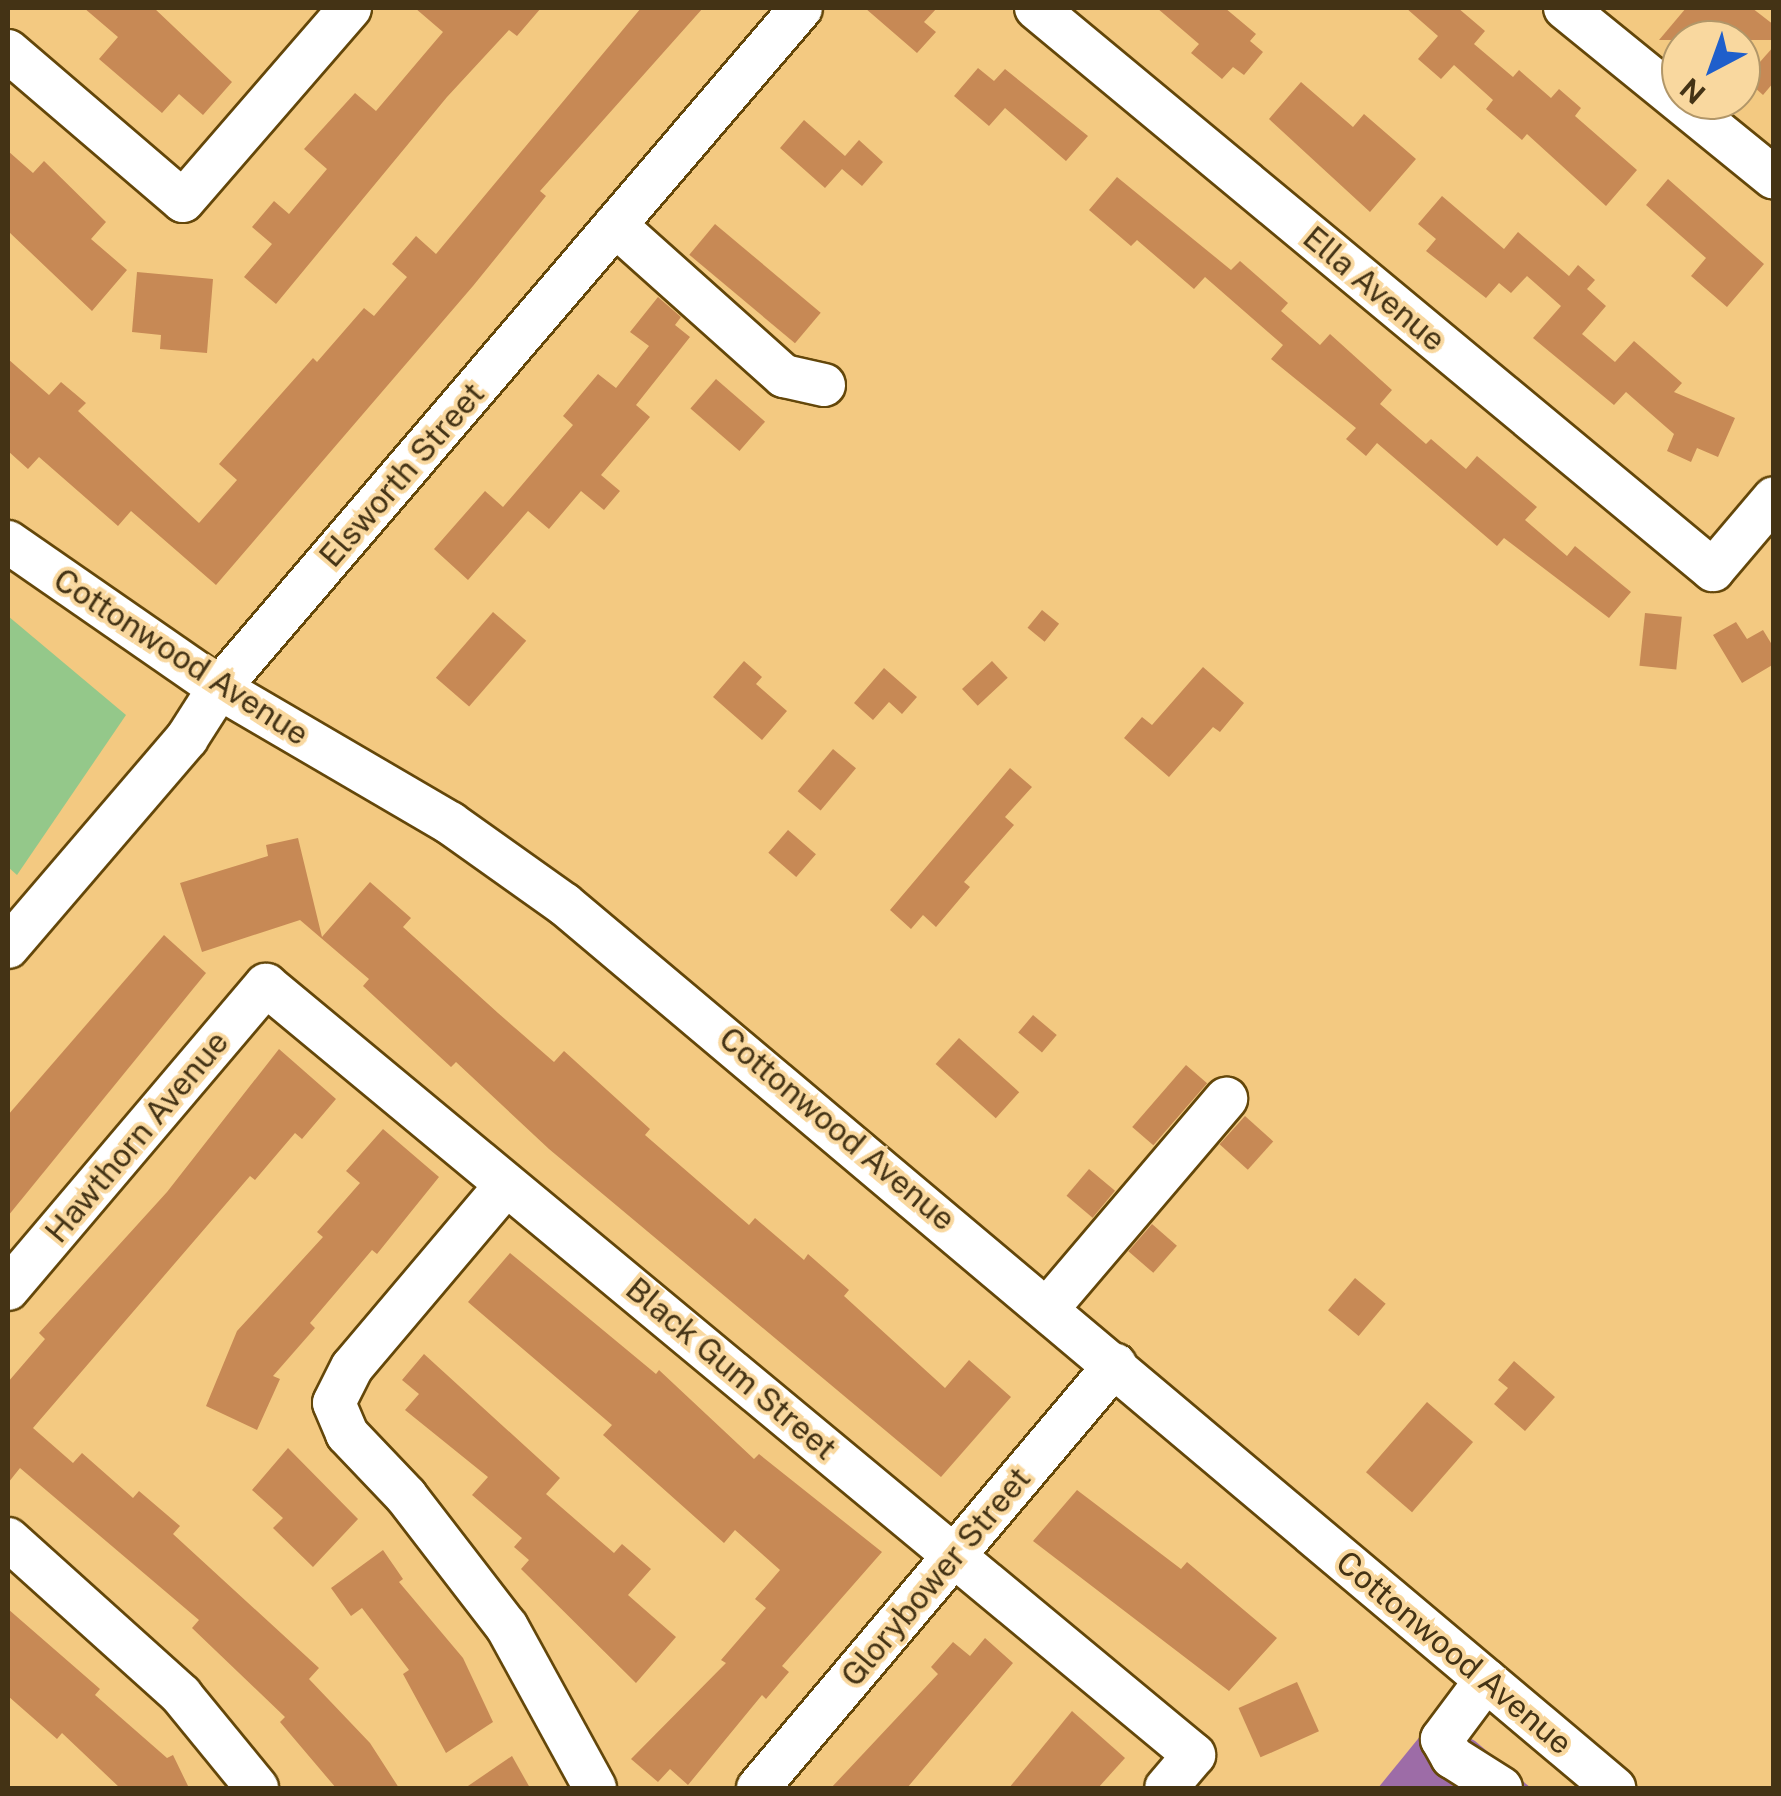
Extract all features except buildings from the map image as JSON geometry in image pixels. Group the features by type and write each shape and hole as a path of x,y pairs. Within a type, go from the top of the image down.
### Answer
{"street":[{"path":"8,51 184,201 350,8"},
{"name":"Elsworth Street","path":"12,934 186,738 220,688 801,8"},
{"name":"Ella Avenue","path":"1036,8 1713,570 1774,498"},
{"path":"1566,8 1774,178"},
{"path":"616,225 766,362 799,382 824,385"},
{"name":"Cottonwood Avenue","path":"8,542 220,688 450,822 564,904 1614,1788"},
{"name":"Black Gum Street","path":"266,984 1194,1755 1166,1788"},
{"name":"Hawthorn Avenue","path":"8,1289 266,984"},
{"path":"1048,1308 1226,1100"},
{"path":"506,1185 352,1367 334,1403 347,1434 406,1496 507,1627 596,1788"},
{"name":"Glorybower Street","path":"758,1788 1115,1365"},
{"path":"8,1539 182,1695 256,1788"},
{"path":"1486,1680 1442,1740 1452,1757 1501,1788"}],"green space":[{"path":"8,616 126,715 17,875 8,867"}],"shaded area":[{"path":"1435,1718 1475,1741 1531,1788 1378,1788"}]}
